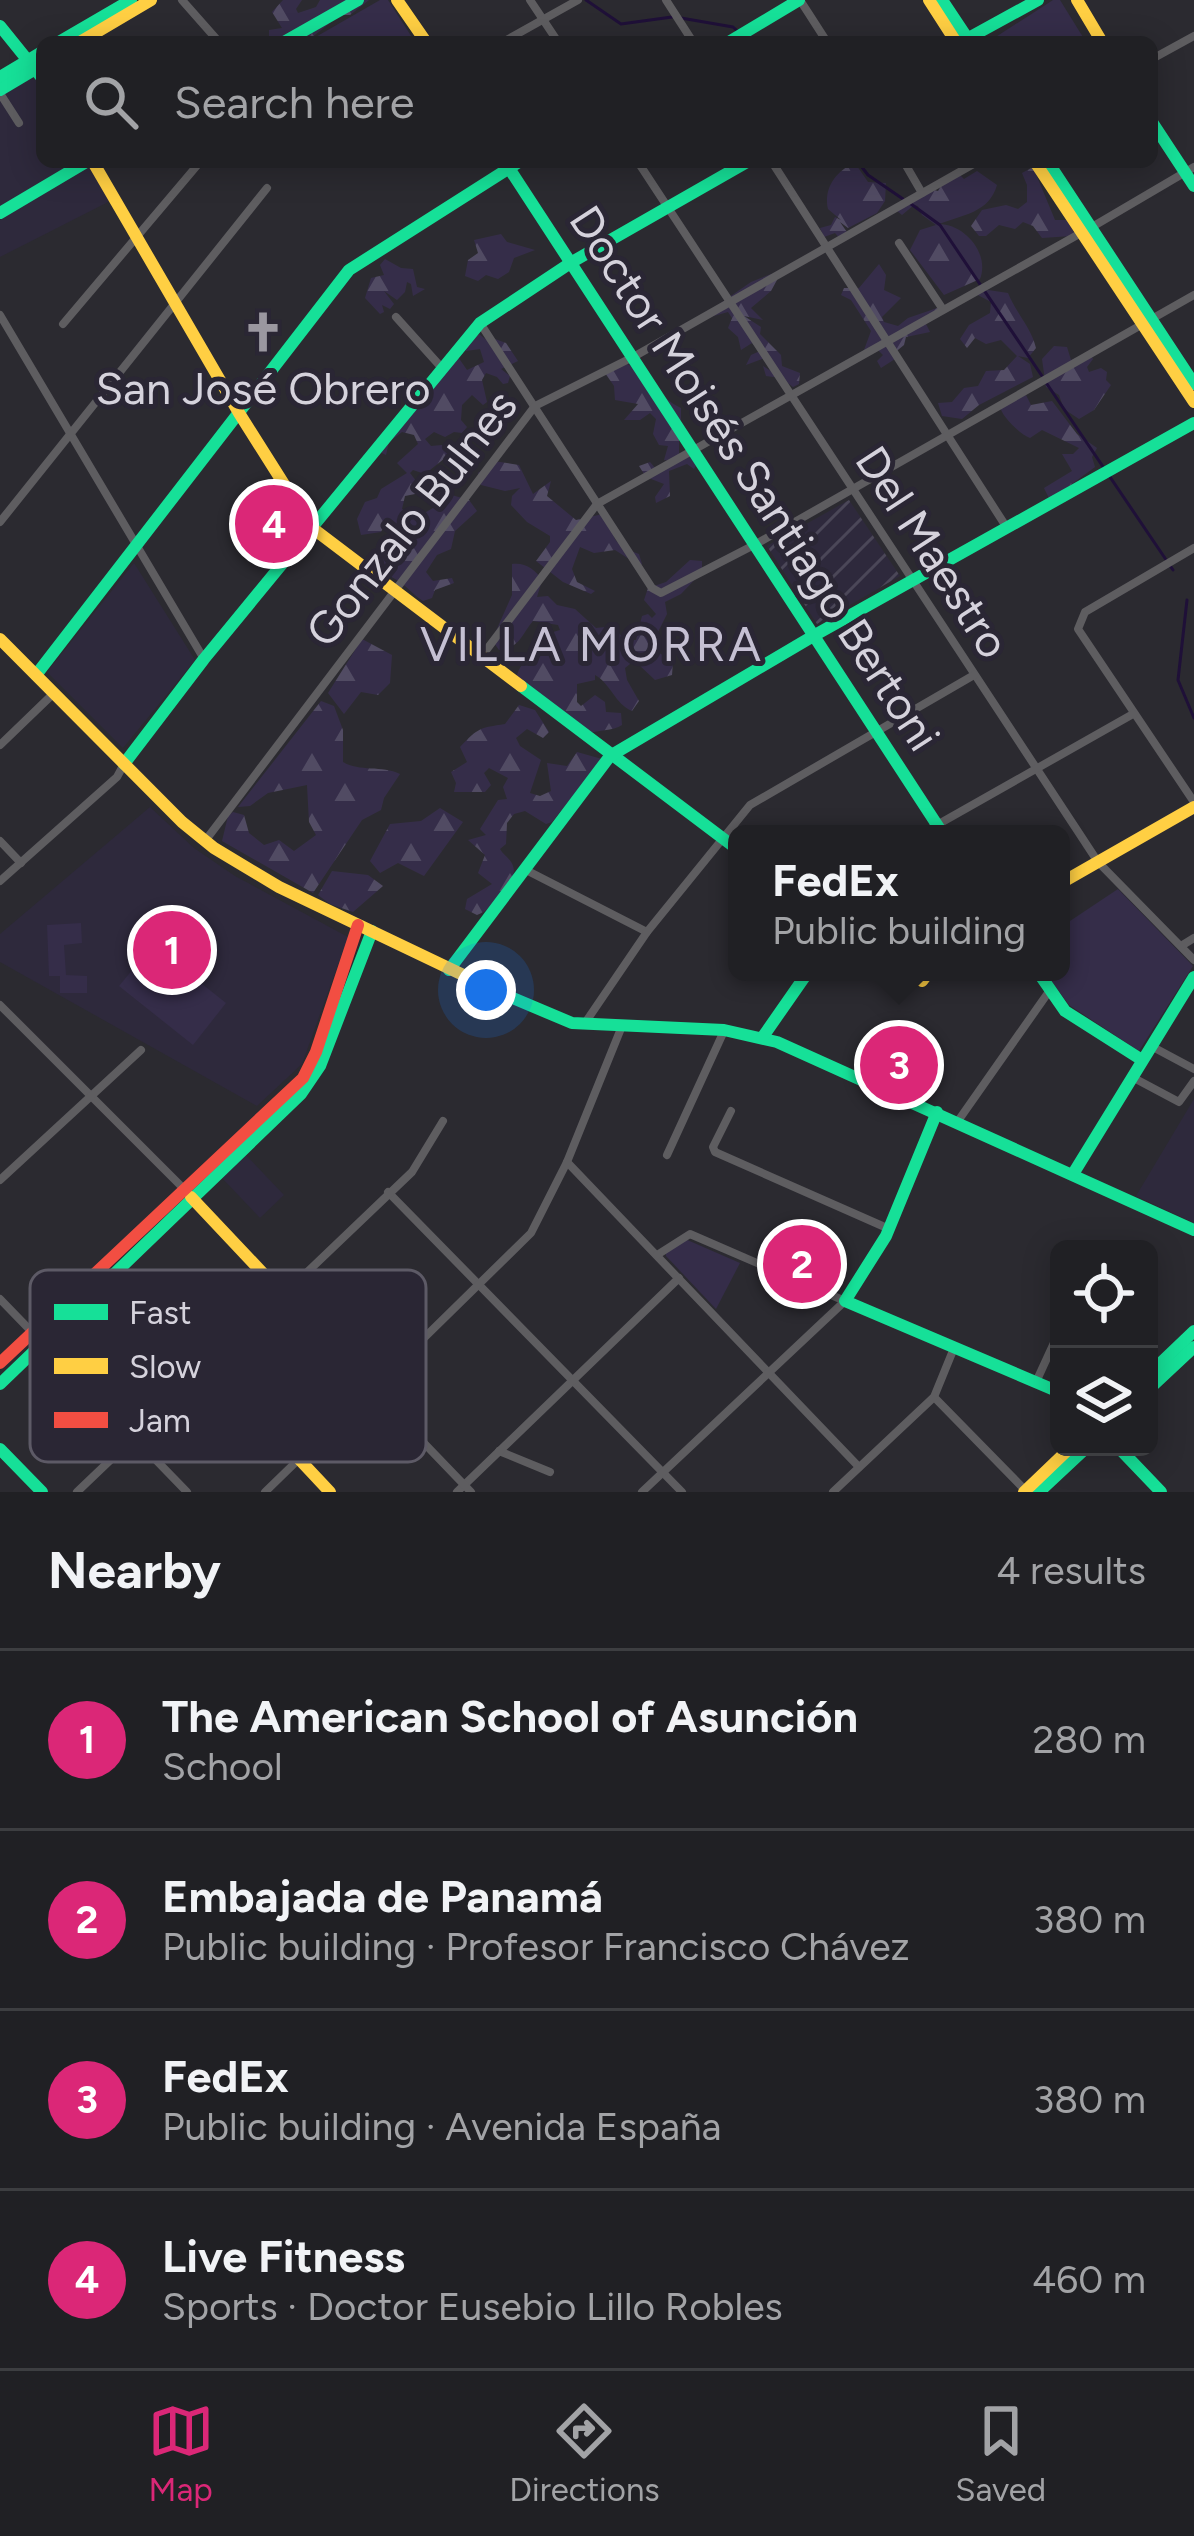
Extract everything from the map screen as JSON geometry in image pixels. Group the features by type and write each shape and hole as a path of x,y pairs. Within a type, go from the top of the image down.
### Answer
{"main road":[{"path":"69,36 131,0"},
{"path":"90,36 151,0"},
{"path":"295,36 358,0"},
{"path":"397,0 422,36"},
{"path":"739,36 800,0"},
{"path":"928,0 960,36"},
{"path":"942,0 961,36"},
{"path":"973,36 1039,0"},
{"path":"1077,0 1098,36"},
{"path":"0,26 36,67"},
{"path":"0,77 36,68"},
{"path":"0,92 36,69"},
{"path":"1158,130 1189,169 1194,186"},
{"path":"0,213 79,168"},
{"path":"93,168 311,527 728,843"},
{"path":"36,675 358,262 505,168"},
{"name":"Doctor Moisés Santiago Bertoni","path":"513,168 936,825"},
{"path":"127,758 480,323 572,262 736,168"},
{"path":"1040,168 1194,384"},
{"path":"1051,168 1087,230"},
{"path":"1148,321 1194,402"},
{"path":"449,970 610,756 1194,423"},
{"path":"0,639 127,758 205,841 279,887 536,1010 583,1026 724,1030 762,1038 958,1121 1194,1230"},
{"path":"1070,878 1194,804"},
{"path":"116,1270 308,1070 365,928"},
{"path":"1073,1174 1132,1077 1138,1057 1151,1046 1194,977"},
{"path":"762,1038 802,981"},
{"path":"1044,981 1065,1011 1138,1057"},
{"path":"937,1112 859,1286 845,1301 1050,1388"},
{"path":"190,1195 262,1270"},
{"path":"103,1270 190,1195"},
{"path":"1158,1365 1194,1331"},
{"path":"0,1363 30,1334"},
{"path":"1158,1381 1194,1347"},
{"path":"0,1384 30,1355"},
{"path":"0,1449 42,1492"},
{"path":"1029,1492 1063,1456"},
{"path":"1029,1492 1075,1456"},
{"path":"1127,1456 1161,1492"},
{"path":"301,1462 330,1492"}],"street":[{"path":"182,0 214,36"},
{"path":"530,0 554,36"},
{"path":"514,36 578,0"},
{"path":"666,0 689,36"},
{"path":"800,0 823,36"},
{"path":"1158,56 1194,36"},
{"path":"0,92 19,123"},
{"path":"64,324 195,168"},
{"name":"Del Maestro","path":"642,168 1098,862 1194,960"},
{"path":"776,168 1007,528"},
{"path":"909,168 926,191"},
{"name":"Gonzalo Bulnes","path":"205,841 535,406 635,356 966,168"},
{"path":"480,658 596,504 1189,169"},
{"path":"0,522 267,188"},
{"path":"899,243 942,308"},
{"path":"480,323 652,588 665,592 1194,295"},
{"path":"0,315 204,659"},
{"path":"396,317 441,367"},
{"path":"1194,548 1085,612 1078,629 1194,804"},
{"path":"732,825 750,805 974,675"},
{"path":"0,745 54,693"},
{"path":"947,825 1133,714"},
{"path":"0,881 117,777 127,758"},
{"path":"583,1026 647,932 728,830"},
{"path":"0,841 21,863"},
{"path":"523,869 647,932"},
{"path":"1181,946 1194,938"},
{"path":"958,1121 1050,990"},
{"path":"0,1006 190,1195"},
{"path":"426,1337 531,1233 567,1162 622,1025"},
{"path":"667,1155 724,1030"},
{"path":"1151,1046 1194,1070"},
{"path":"0,1180 141,1049"},
{"path":"1132,1077 1179,1102 1194,1081"},
{"path":"731,1111 713,1147 715,1152 887,1228"},
{"path":"306,1270 412,1172 443,1121"},
{"path":"567,1162 859,1467"},
{"path":"388,1192 682,1492"},
{"path":"642,1492 845,1301 690,1234 657,1255"},
{"path":"426,1448 464,1490 680,1278"},
{"path":"0,1299 30,1328"},
{"path":"833,1492 934,1397 954,1348"},
{"path":"1036,1382 1052,1348"},
{"path":"934,1397 1029,1492"},
{"path":"499,1451 550,1472"},
{"path":"77,1492 108,1462"},
{"path":"159,1462 187,1492"},
{"path":"265,1492 297,1462"}],"shaded area":[{"path":"36,76 36,168 101,168 118,197 0,257 0,94"},
{"path":"849,500 900,576 817,624 767,546"},
{"path":"134,563 195,660 123,748 47,672"},
{"path":"150,807 194,848 235,876 348,937 302,1064 257,1106 0,962 0,934"},
{"path":"1194,1099 1194,1223 1136,1196"},
{"path":"246,1155 284,1195 260,1218 222,1178"}],"green space":[{"path":"283,0 302,0 298,13 316,7 320,0 369,0 314,36 269,36 269,30 282,28 272,12"},
{"path":"380,0 388,0 411,36 317,36"},
{"path":"1060,0 1082,36 997,36"},
{"path":"846,168 858,168 868,182 886,183 885,201 877,213 848,228 840,222 849,235 843,242 835,233 824,237 820,228 831,225 835,217 841,220 828,209 834,179"},
{"path":"1033,168 1055,220 1068,220 1071,236 1042,238 1023,222 1015,229 999,225 979,236 971,226 982,210 1006,205 1018,209 1027,202 1022,173"},
{"path":"977,171 997,185 988,202 939,224 957,229 973,242 981,259 980,279 944,295 910,250 920,230 936,225 918,206 902,215 896,210 930,189 938,191 947,176 957,172 964,179"},
{"path":"501,234 507,242 535,250 514,258 509,272 498,279 486,275 478,281 465,276 468,260 478,253 474,240"},
{"path":"385,259 413,269 417,287 425,289 413,296 407,282 397,300 384,291 394,304 390,309 382,305 380,314 365,298 371,278 384,275 380,265"},
{"path":"879,264 886,275 884,290 901,298 882,317 884,322 898,326 943,306 926,324 930,332 906,337 893,354 895,359 881,368 877,361 883,355 864,350 871,331 851,300 841,295 844,288 859,288"},
{"path":"771,274 777,280 771,291 751,308 763,320 744,316 761,327 760,334 781,355 782,366 800,373 799,384 793,387 781,378 766,376 763,366 774,373 767,357 746,365 760,351 752,343 741,350 738,337 728,328 732,318 728,312 705,314"},
{"path":"988,290 1008,293 1031,333 1036,348 1028,358 1018,356 1030,364 1033,377 962,419 942,416 938,403 952,402 964,388 978,386 986,371 1004,370 1017,356 1001,340 986,344 975,338 967,348 960,339 969,325 990,313 991,302 976,294"},
{"path":"479,334 489,342 506,343 518,361 501,369 510,376 508,383 486,373 482,380 487,402 483,405 472,395 462,405 461,420 467,427 462,433 445,437 434,432 425,439 431,446 442,445 463,462 462,467 455,470 445,458 425,474 410,473 420,486 415,494 405,496 402,509 414,519 433,508 441,492 469,500 477,511 455,531 451,549 437,555 426,572 433,581 452,578 454,583 423,601 375,561 376,547 393,536 397,527 385,524 381,532 361,535 357,519 365,502 407,473 397,463 418,444 414,435 402,432 389,442 386,455 378,451 458,357 467,370 484,362 480,349 464,348"},
{"path":"1054,346 1067,347 1071,360 1089,352 1093,359 1089,372 1101,368 1107,372 1111,385 1094,410 1079,419 1046,387 1042,359"},
{"path":"619,360 681,408 681,420 670,422 679,438 679,459 694,455 699,459 694,469 687,464 669,471 670,496 656,503 664,484 646,477 639,466 650,462 656,469 677,462 664,460 668,446 659,445 653,434 656,419 650,413 640,420 624,420 638,404 615,400 614,386 603,370"},
{"path":"1026,395 1031,405 1052,401 1077,434 1097,448 1092,457 1095,467 1050,500 1044,488 1072,471 1062,454 1073,454 1079,448 1042,430 1030,438 1012,424 1000,406"},
{"path":"494,461 519,465 533,494 551,481 547,496 576,520 603,514 616,540 639,554 642,564 615,550 594,553 580,547 572,569 577,582 595,591 591,594 563,582 536,561 550,536 511,505 520,488 505,491 481,485 478,473"},
{"path":"690,560 702,561 702,572 681,594 665,602 667,614 654,640 658,652 673,662 672,675 655,680 637,663 625,668 639,701 632,711 595,675 595,680 577,684 577,702 581,706 595,695 605,702 606,712 621,713 618,727 586,734 516,681 543,635 560,630 558,625 533,621 520,640 499,650 492,640 512,595 512,564 526,566 540,576 537,597 548,596 557,605 575,609 596,628 614,626 624,640 636,640 642,616 656,614 644,600 648,588 666,582"},
{"path":"362,639 392,655 390,683 378,695 361,692 344,714 328,693"},
{"path":"321,701 334,706 343,730 343,762 400,774 381,810 362,820 313,893 222,841 233,812 244,815 249,833 264,845 279,840 294,851 316,835 309,822 307,785 268,793 250,806 238,807"},
{"path":"519,705 535,710 549,732 543,738 527,729 516,738 541,760 530,793 540,796 551,791 547,763 567,766 577,752 602,759 552,822 546,824 525,811 514,814 507,823 506,844 500,849 513,866 512,880 496,902 477,915 465,909 467,899 492,884 478,873 485,855 468,840 486,835 480,829 498,800 507,799 503,787 508,778 489,768 484,773 491,785 485,792 454,792 451,772 467,762 460,747 466,740 480,730 505,724"},
{"path":"440,808 463,822 424,876 398,863 380,873 370,861 390,824 421,821"},
{"path":"332,871 368,875 383,886 353,912 318,895"},
{"path":"1118,889 1193,966 1139,1051 1069,1005 1052,981 1070,981 1070,921"},
{"path":"81,923 82,943 64,945 66,975 87,976 87,993 60,993 60,976 49,976 47,925"},
{"path":"153,945 226,1003 193,1045 119,986"},
{"path":"685,1239 740,1263 716,1309 666,1256 666,1250"}],"waterway":[{"path":"586,0 621,24 672,17"},
{"path":"681,18 733,27 743,36"},
{"path":"863,168 903,199"},
{"path":"911,204 940,225 1042,376"},
{"path":"1047,384 1173,570"},
{"path":"1187,600 1178,680 1194,718"}],"traffic: fast":[{"path":"69,36 131,0"},
{"path":"295,36 358,0"},
{"path":"739,36 799,0"},
{"path":"942,0 966,36"},
{"path":"972,36 1038,0"},
{"path":"0,26 36,71"},
{"path":"0,77 36,56"},
{"path":"0,90 36,69"},
{"path":"1158,131 1194,186"},
{"path":"0,213 76,168"},
{"path":"509,168 937,825"},
{"path":"36,675 349,270 510,168"},
{"path":"124,764 204,659 480,323 572,262 736,168"},
{"path":"1052,168 1194,384"},
{"path":"449,970 610,756 1194,423"},
{"path":"521,686 728,842"},
{"path":"118,1270 301,1094 320,1066 372,931"},
{"path":"1073,1174 1194,977"},
{"path":"762,1038 802,981"},
{"path":"1044,981 1065,1011 1142,1060"},
{"path":"503,994 572,1023 724,1030 777,1042 1194,1230"},
{"path":"937,1112 886,1236 845,1301 1050,1388"},
{"path":"1158,1365 1194,1331"},
{"path":"1158,1381 1194,1347"},
{"path":"0,1384 30,1355"},
{"path":"0,1449 42,1492"},
{"path":"1039,1492 1077,1456"},
{"path":"1127,1456 1161,1492"}],"traffic: slow":[{"path":"90,36 151,0"},
{"path":"397,0 422,36"},
{"path":"929,0 952,36"},
{"path":"1077,0 1098,36"},
{"path":"96,168 311,527 521,686"},
{"path":"1039,168 1194,402"},
{"path":"0,639 182,822 214,848 279,887 503,994"},
{"path":"1070,878 1194,807"},
{"path":"191,1197 260,1270"},
{"path":"1024,1492 1062,1456"},
{"path":"302,1462 330,1492"}],"traffic: jam":[{"path":"99,1270 303,1078 358,925"},
{"path":"0,1363 30,1335"}],"place":[{"name":"San José Obrero","path":"263,332"},
{"name":"Live Fitness","path":"274,524"},
{"name":"The American School of Asunción","path":"172,950"},
{"name":"FedEx","path":"899,1065"},
{"name":"Embajada de Panamá","path":"802,1264"}],"district":[{"name":"VILLA MORRA","path":"592,644"}]}
